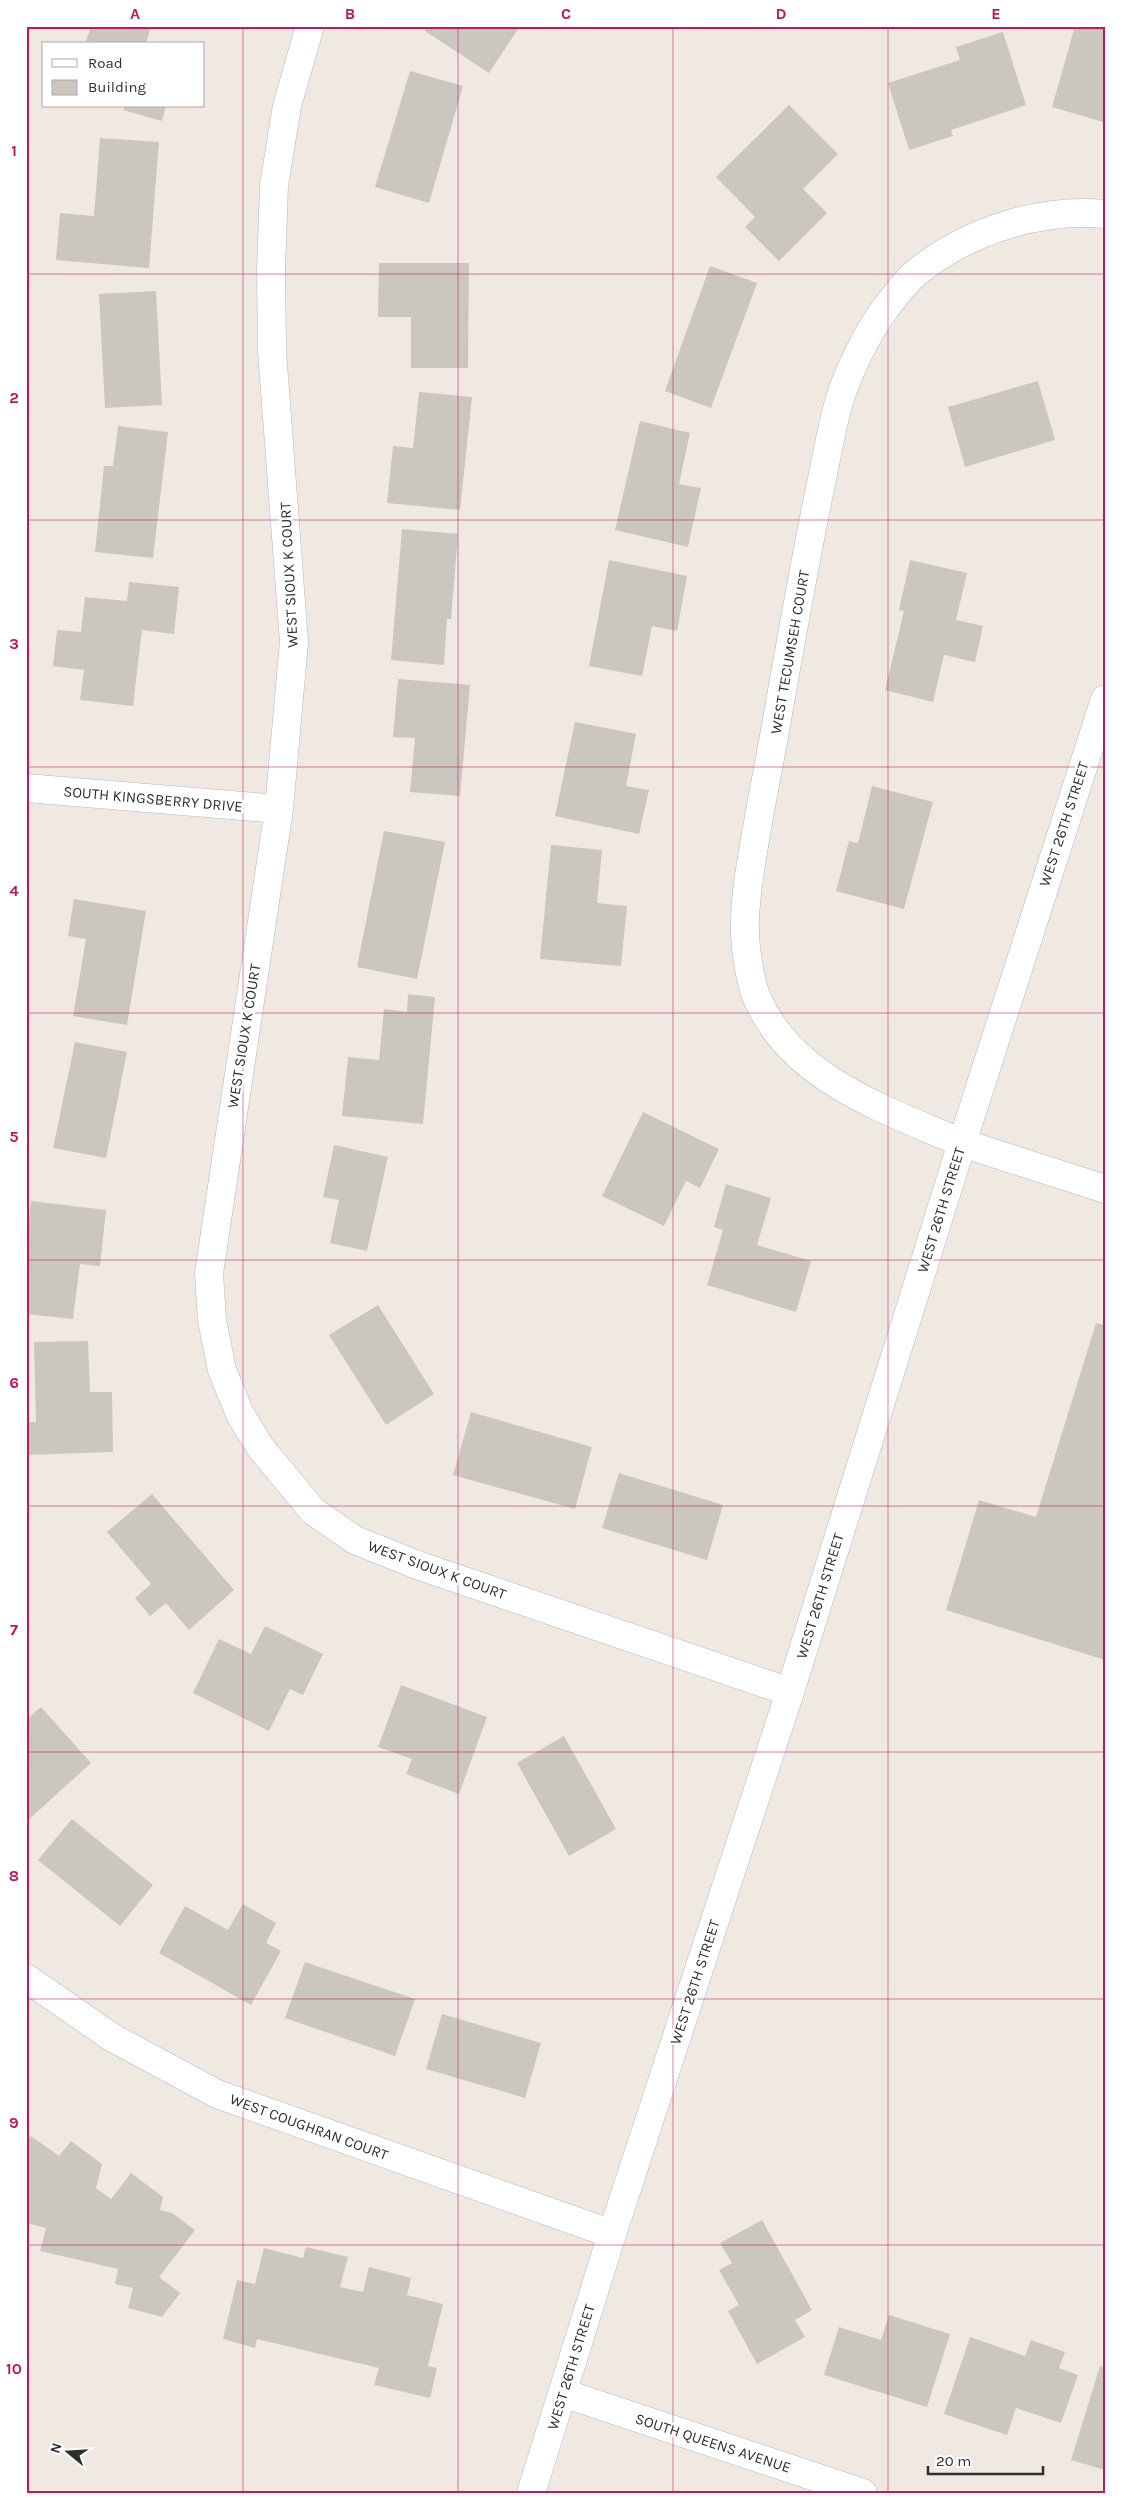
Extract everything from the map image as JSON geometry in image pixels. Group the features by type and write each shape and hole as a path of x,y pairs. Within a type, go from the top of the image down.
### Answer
{"street":[{"name":"WEST SIOUX K COURT","path":"310,26 287,106 274,185 271,260 272,350 294,642 279,809 209,1273 212,1320 222,1370 240,1414 260,1447 312,1511 355,1540 420,1566 790,1692"},
{"name":"WEST TECUMSEH COURT","path":"1105,214 1080,212 1025,220 985,233 948,250 914,274 883,312 860,352 839,400 831,437 752,856 745,922 748,959 756,997 776,1030 806,1062 830,1081 889,1111 962,1143 1105,1189"},
{"name":"WEST 26TH STREET","path":"531,2493 612,2234 790,1692 962,1143 1105,698"},
{"name":"SOUTH KINGSBERRY DRIVE","path":"26,788 279,809"},
{"name":"WEST COUGHRAN COURT","path":"26,1978 113,2038 217,2094 612,2234"},
{"name":"SOUTH QUEENS AVENUE","path":"563,2393 863,2493"}],"building":[{"path":"91,26 151,26 147,42 86,42"},
{"path":"428,26 520,26 489,73 425,31"},
{"path":"1075,26 1105,26 1103,122 1052,107"},
{"path":"1003,32 1026,105 951,130 953,136 909,150 888,83 960,60 956,47"},
{"path":"410,71 463,86 429,203 375,187"},
{"path":"789,105 838,154 803,189 827,213 779,261 745,227 755,217 716,177"},
{"path":"124,108 165,108 162,121 123,110"},
{"path":"100,138 159,142 149,268 56,260 60,213 94,216"},
{"path":"379,263 469,263 468,368 411,368 411,317 378,317"},
{"path":"710,266 757,283 711,408 665,391"},
{"path":"156,291 162,405 105,408 99,294"},
{"path":"1038,381 1055,440 965,467 948,407"},
{"path":"419,392 472,397 460,510 387,503 393,446 413,448"},
{"path":"640,421 690,433 679,484 701,488 688,547 615,530"},
{"path":"118,426 168,432 153,558 95,552 104,466 113,466"},
{"path":"402,529 458,534 451,619 447,619 444,665 391,660"},
{"path":"609,560 687,576 677,631 652,626 642,676 589,666"},
{"path":"910,560 967,573 956,620 983,626 975,662 944,655 933,702 885,690 904,611 899,610"},
{"path":"129,582 179,587 174,634 142,630 133,706 80,700 84,670 53,666 57,630 81,632 85,597 127,601"},
{"path":"398,679 470,685 460,796 410,792 415,738 393,737"},
{"path":"575,722 636,734 626,786 649,790 639,834 555,816"},
{"path":"872,786 933,802 904,909 836,891 849,841 858,843"},
{"path":"384,831 445,842 417,979 357,967"},
{"path":"551,845 602,850 597,903 627,906 621,966 540,959"},
{"path":"74,899 146,911 127,1025 73,1016 86,939 68,936"},
{"path":"408,994 435,997 423,1124 342,1116 348,1057 379,1060 384,1009 407,1012"},
{"path":"75,1042 127,1052 106,1158 53,1148"},
{"path":"643,1112 719,1149 700,1188 686,1181 664,1226 602,1196"},
{"path":"334,1145 388,1157 367,1251 330,1243 339,1200 323,1197"},
{"path":"726,1184 771,1198 757,1245 811,1261 796,1312 707,1285 723,1230 714,1227"},
{"path":"31,1201 106,1210 100,1266 80,1264 73,1319 26,1314 26,1243"},
{"path":"378,1305 434,1394 386,1425 329,1335"},
{"path":"1096,1323 1105,1325 1105,1660 946,1610 979,1500 1036,1517"},
{"path":"88,1341 90,1392 112,1392 113,1452 26,1455 26,1422 36,1422 34,1342"},
{"path":"471,1412 592,1447 575,1509 453,1475"},
{"path":"619,1473 723,1505 707,1560 602,1528"},
{"path":"152,1494 234,1590 189,1630 166,1603 150,1616 135,1598 151,1584 107,1532"},
{"path":"265,1626 323,1654 303,1695 290,1689 269,1731 193,1693 219,1639 251,1654"},
{"path":"401,1685 487,1717 459,1794 406,1774 412,1759 378,1747"},
{"path":"41,1707 91,1763 27,1821 26,1720"},
{"path":"564,1736 616,1829 569,1856 517,1763"},
{"path":"72,1819 153,1885 120,1926 38,1860"},
{"path":"243,1904 276,1923 266,1943 281,1951 251,2005 159,1953 185,1906 228,1930"},
{"path":"305,1962 415,1999 395,2056 285,2018"},
{"path":"442,2014 541,2043 525,2098 426,2069"},
{"path":"31,2136 59,2156 71,2141 102,2164 96,2188 111,2199 131,2173 163,2197 160,2210 172,2213 195,2230 159,2277 180,2293 162,2317 128,2308 133,2288 115,2284 118,2269 40,2251 46,2228 30,2224 26,2229 26,2142"},
{"path":"762,2220 812,2310 795,2320 805,2337 757,2364 728,2311 739,2305 719,2270 732,2263 720,2243"},
{"path":"306,2247 348,2257 340,2287 363,2292 369,2267 411,2278 407,2295 443,2304 428,2366 437,2368 430,2398 374,2385 379,2368 257,2339 255,2348 223,2339 237,2280 255,2284 264,2248 303,2258"},
{"path":"889,2315 950,2334 927,2407 824,2375 839,2327 881,2340"},
{"path":"970,2337 1025,2356 1031,2340 1065,2352 1059,2368 1078,2375 1061,2423 1016,2408 1007,2435 944,2414"},
{"path":"1100,2366 1105,2367 1105,2470 1071,2460"}]}
